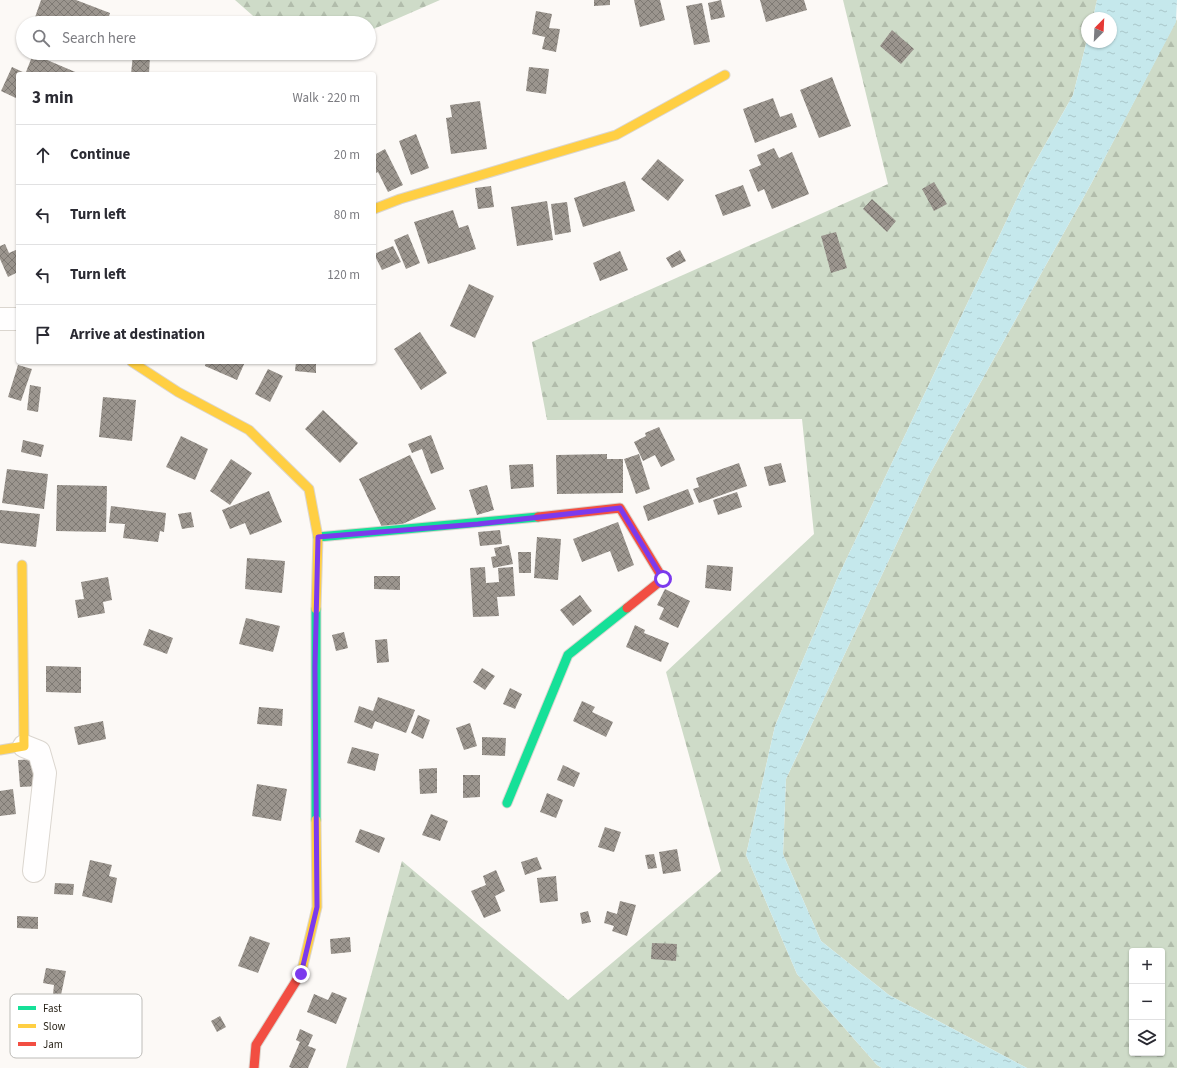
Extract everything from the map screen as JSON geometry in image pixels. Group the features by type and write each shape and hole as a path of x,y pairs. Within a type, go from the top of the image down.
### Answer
{"street":[{"path":"376,208 400,199 616,135 725,75"},
{"path":"0,319 16,319"},
{"path":"135,364 178,392 249,430 309,489 318,537 315,667 317,907 301,974 256,1045 254,1068"},
{"path":"318,537 478,524 620,508 663,579 568,655 508,803"},
{"path":"22,565 24,746"},
{"path":"0,750 24,746 39,752 45,773 34,871"}],"green space":[{"path":"235,0 440,0 376,28 376,16 253,16"},
{"path":"843,0 1097,0 1094,12 1081,12 1081,48 1085,48 1073,95 1028,175 837,579 775,726 746,855 797,974 877,1065 882,1068 346,1068 402,861 568,1000 721,871 666,672 814,534 802,419 547,420 532,342 888,184"},
{"path":"1177,19 1177,1068 1027,1068 889,995 821,941 783,854 786,779 928,477 1091,184"}],"water":[{"path":"1097,0 1177,0 1176,22 1091,184 928,477 786,779 783,854 821,941 889,995 1027,1068 882,1068 877,1065 797,974 746,855 775,726 837,579 1028,175 1073,95 1085,48 1117,48 1117,12 1094,12"}],"building":[{"path":"41,0 76,0 110,13 109,16 35,16"},
{"path":"594,0 610,0 610,5 594,6"},
{"path":"634,0 660,0 665,20 640,27"},
{"path":"721,0 725,17 711,20 708,3"},
{"path":"760,0 804,0 807,10 766,22"},
{"path":"702,3 710,42 694,45 686,6"},
{"path":"536,11 552,14 549,28 560,29 556,52 542,49 545,37 532,34"},
{"path":"892,30 914,49 901,64 880,46"},
{"path":"31,60 47,60 75,72 26,72"},
{"path":"132,60 150,60 149,72 131,72"},
{"path":"12,67 23,72 16,72 16,98 1,91"},
{"path":"529,67 549,69 546,94 526,91"},
{"path":"832,77 851,126 819,138 800,90"},
{"path":"773,98 780,117 792,113 797,127 755,143 743,109"},
{"path":"480,101 487,149 451,154 446,118 452,117 450,105"},
{"path":"416,134 429,168 411,175 399,141"},
{"path":"774,148 779,158 792,152 809,194 772,209 764,189 758,192 749,170 761,165 757,155"},
{"path":"385,149 403,185 388,192 378,172 376,173 376,154"},
{"path":"658,159 684,180 668,201 641,179"},
{"path":"625,181 635,211 583,227 574,198"},
{"path":"934,182 947,204 934,211 922,189"},
{"path":"743,185 751,206 723,216 715,195"},
{"path":"491,186 494,207 478,209 475,188"},
{"path":"872,199 896,221 887,232 863,209"},
{"path":"547,201 553,240 517,246 511,207"},
{"path":"567,202 571,232 555,235 551,204"},
{"path":"453,210 459,228 468,225 476,249 428,264 414,222"},
{"path":"836,232 847,268 831,273 821,236"},
{"path":"408,234 420,263 406,269 394,240"},
{"path":"5,244 9,253 16,250 16,273 8,277 0,259 0,246"},
{"path":"393,246 401,262 382,270 376,258 376,253"},
{"path":"680,250 686,261 672,268 666,258"},
{"path":"620,251 628,270 600,281 593,263"},
{"path":"469,284 494,296 475,338 450,326"},
{"path":"420,332 447,373 421,390 394,349"},
{"path":"206,364 244,364 237,380 205,366"},
{"path":"296,364 316,364 316,373 295,371"},
{"path":"18,365 32,369 21,401 8,397"},
{"path":"268,369 283,376 270,402 255,394"},
{"path":"30,385 41,387 38,412 27,410"},
{"path":"103,397 136,400 132,441 99,437"},
{"path":"323,410 358,443 340,463 305,429"},
{"path":"659,427 675,460 661,467 655,455 643,461 634,442 646,436 645,433"},
{"path":"431,435 444,469 431,474 422,449 412,453 408,444"},
{"path":"181,436 208,449 195,480 166,467"},
{"path":"23,440 44,445 41,457 21,452"},
{"path":"607,454 607,459 623,459 623,493 557,494 556,455"},
{"path":"639,454 650,489 636,494 624,459"},
{"path":"410,455 436,509 398,526 382,527 359,479"},
{"path":"231,459 252,473 230,505 210,491"},
{"path":"739,463 747,486 699,503 693,489 699,487 696,478"},
{"path":"781,463 786,482 769,486 764,467"},
{"path":"533,464 534,487 511,489 509,465"},
{"path":"7,469 48,474 44,509 2,503"},
{"path":"57,485 107,486 106,532 56,531"},
{"path":"487,485 494,510 477,515 469,490"},
{"path":"688,489 694,504 648,521 643,506"},
{"path":"269,491 282,522 250,535 245,523 230,529 222,510"},
{"path":"737,492 742,507 718,515 713,500"},
{"path":"111,506 166,513 164,532 160,531 158,542 123,538 125,524 109,523"},
{"path":"0,510 40,514 36,547 0,543"},
{"path":"191,512 194,527 182,529 178,514"},
{"path":"618,522 634,565 618,572 610,551 582,562 573,539"},
{"path":"500,530 502,544 480,546 478,532"},
{"path":"537,537 561,539 558,580 534,578"},
{"path":"509,545 513,564 493,568 491,557 496,556 494,548"},
{"path":"518,552 531,552 531,573 519,573"},
{"path":"247,558 285,561 282,593 245,589"},
{"path":"707,565 733,567 731,591 705,588"},
{"path":"485,567 486,583 499,582 498,568 513,567 515,596 497,597 499,616 473,617 470,568"},
{"path":"374,576 400,576 400,590 374,589"},
{"path":"108,577 112,600 103,602 105,613 78,618 75,600 84,599 81,582"},
{"path":"665,589 690,601 678,628 659,619 664,608 657,605"},
{"path":"580,595 592,611 573,626 560,610"},
{"path":"246,618 280,626 273,652 239,644"},
{"path":"635,625 645,630 644,633 669,643 661,662 626,647"},
{"path":"149,629 173,638 167,654 143,645"},
{"path":"344,632 348,648 336,651 332,635"},
{"path":"387,639 389,662 377,663 375,640"},
{"path":"46,666 81,667 81,693 46,692"},
{"path":"482,668 495,676 485,690 473,682"},
{"path":"510,688 522,694 515,709 503,704"},
{"path":"378,697 415,710 406,733 375,721 372,729 354,722 359,706 373,711"},
{"path":"582,701 595,707 592,712 613,722 606,737 573,721"},
{"path":"259,707 283,709 282,726 257,724"},
{"path":"418,715 430,720 423,739 411,733"},
{"path":"103,721 106,739 78,745 74,727"},
{"path":"470,723 477,746 464,750 456,728"},
{"path":"482,737 506,738 505,756 482,755"},
{"path":"352,747 379,754 375,771 347,763"},
{"path":"36,759 38,786 20,787 18,760"},
{"path":"563,765 580,773 574,787 557,780"},
{"path":"437,768 437,793 420,794 419,769"},
{"path":"463,775 480,775 480,797 463,798"},
{"path":"257,784 287,789 281,821 252,816"},
{"path":"13,789 16,814 0,816 0,791"},
{"path":"547,793 563,800 556,818 540,812"},
{"path":"431,814 448,821 440,841 422,835"},
{"path":"605,827 621,832 614,852 598,847"},
{"path":"360,829 385,838 379,853 355,842"},
{"path":"677,849 681,871 663,874 659,852"},
{"path":"654,854 657,868 648,869 645,855"},
{"path":"537,857 542,869 525,875 521,862"},
{"path":"90,860 112,865 109,876 117,878 112,903 82,896"},
{"path":"496,870 505,891 495,896 501,911 484,918 471,891 486,885 483,876"},
{"path":"556,876 558,901 540,903 537,878"},
{"path":"55,883 74,884 73,895 54,894"},
{"path":"620,901 636,905 627,936 612,931 614,926 604,923 607,911 617,914"},
{"path":"588,911 591,922 582,924 580,913"},
{"path":"17,916 38,917 38,929 17,928"},
{"path":"250,936 270,943 258,973 238,966"},
{"path":"350,937 351,952 331,954 330,939"},
{"path":"652,943 677,944 676,961 651,959"},
{"path":"46,968 66,971 61,994 53,994 54,985 43,983"},
{"path":"332,992 347,998 336,1024 307,1012 314,994 328,1000"},
{"path":"220,1016 226,1027 217,1032 211,1021"},
{"path":"300,1029 313,1035 308,1046 316,1049 308,1068 292,1068 289,1067 300,1042 296,1040"}],"traffic: fast":[{"path":"318,537 538,517"},
{"path":"507,803 568,655 627,608"},
{"path":"316,609 316,820"}],"traffic: slow":[{"path":"376,208 400,199 616,135 725,75"},
{"path":"135,364 178,392 249,430 309,489 318,537 316,609"},
{"path":"0,750 24,746 22,565"},
{"path":"298,978 301,974 317,907 316,820"}],"traffic: jam":[{"path":"538,517 620,508 663,579 627,608"},
{"path":"254,1068 256,1045 298,978"}],"route":[{"path":"301,974 317,907 315,667 318,537 478,524 620,508 663,579"}]}
